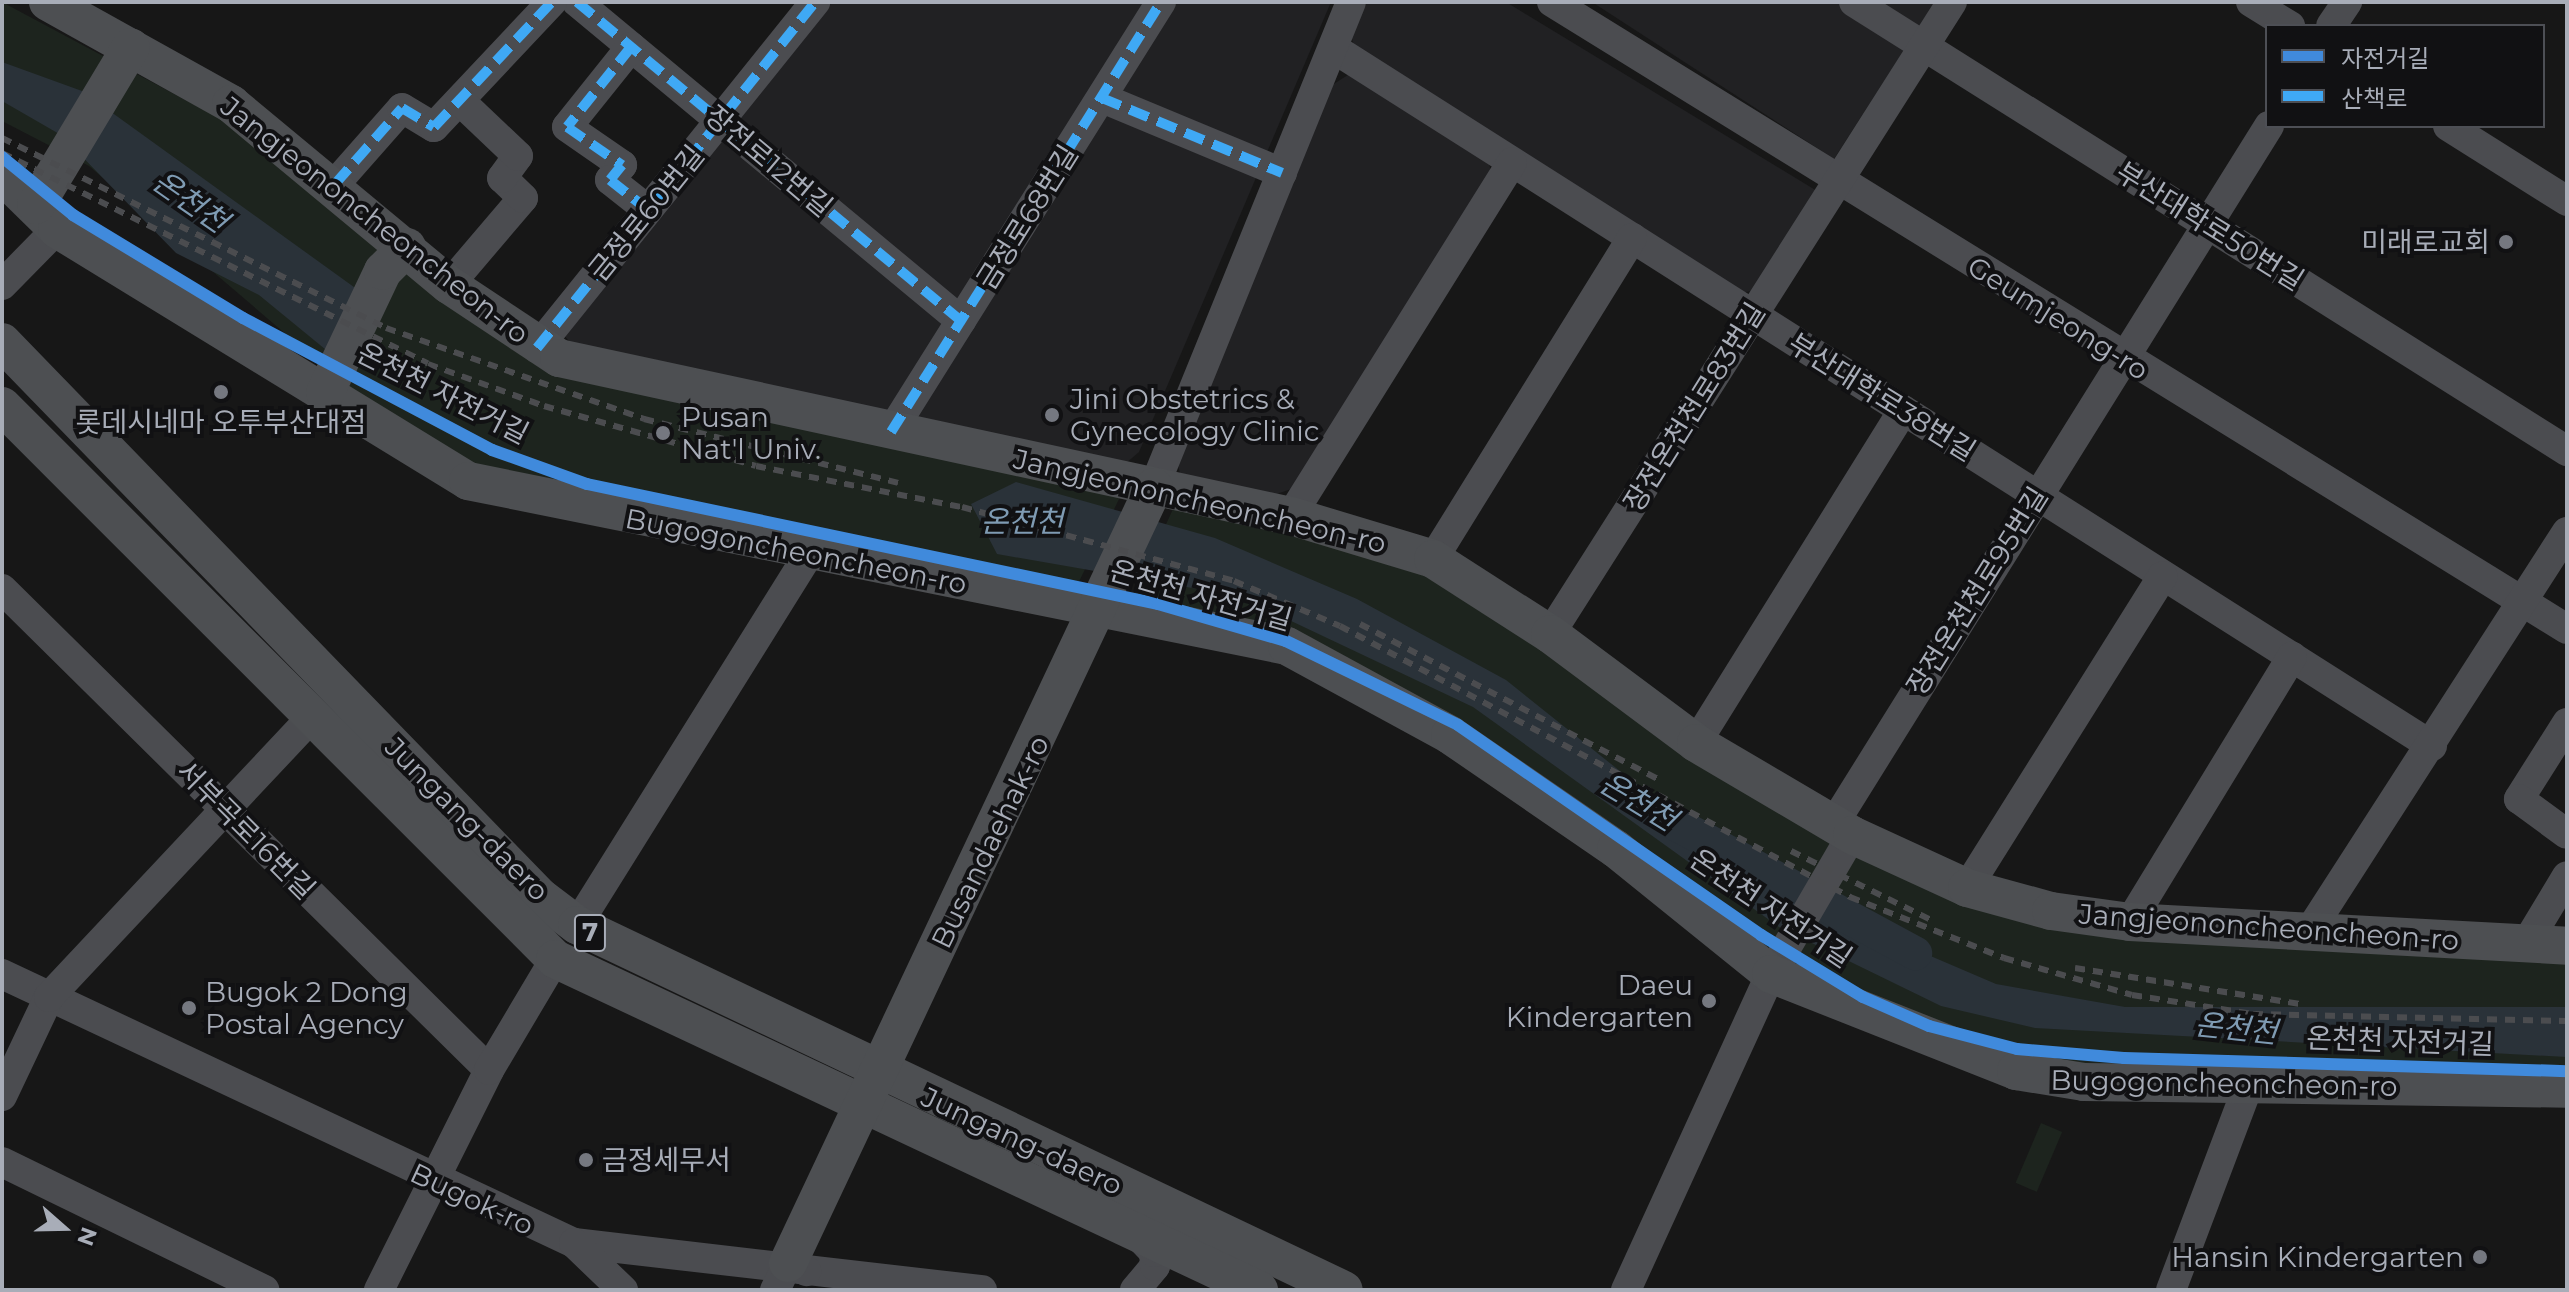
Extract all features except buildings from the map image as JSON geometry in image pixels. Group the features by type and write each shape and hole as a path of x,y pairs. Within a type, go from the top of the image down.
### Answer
{"main road":[{"name":"Jangjeononcheoncheon-ro","path":"48,2 126,56 231,104 335,184 395,259 449,285 537,348 692,392 1291,516 1433,559 1550,634 1696,743 1843,836 1967,888 2130,922 2567,946"},
{"path":"45,209 126,56"},
{"name":"Bugogoncheoncheon-ro","path":"2,175 45,209 328,386 468,481 1287,646 1371,688 1616,849 1771,974 2039,1079 2248,1086 2567,1089"},
{"path":"328,386 395,259"},
{"name":"Jungang-daero","path":"2,342 540,897 577,925 871,1090 1236,1287"},
{"name":"Jungang-daero","path":"2,406 310,719 555,959 1330,1283"},
{"name":"Busandaehak-ro","path":"782,1276 1101,610 1154,487"}],"street":[{"path":"335,184 402,108 434,127 461,102 552,2"},
{"name":"장전로12번길","path":"577,2 961,321"},
{"name":"금정로60번길","path":"537,348 815,2"},
{"name":"금정로68번길","path":"891,432 1161,2"},
{"path":"1154,487 1351,2"},
{"name":"Geumjeong-ro","path":"1552,2 2521,607 2567,629"},
{"name":"부산대학로50번길","path":"1854,2 2567,451"},
{"name":"장전온천천로83번길","path":"1550,634 1952,2"},
{"path":"2251,2 2287,24"},
{"path":"2332,24 2347,2"},
{"path":"631,47 567,127 622,165 610,180 648,210"},
{"name":"부산대학로38번길","path":"1333,48 2432,746"},
{"path":"1102,98 1282,173"},
{"path":"449,285 523,198 502,178 518,156 461,102"},
{"name":"장전온천천로95번길","path":"1626,1290 1771,974 1843,836 2035,494 2268,128"},
{"path":"2451,128 2567,201"},
{"path":"1291,516 1512,162"},
{"path":"2,285 45,209"},
{"path":"1433,559 1632,238"},
{"path":"1696,743 1903,410"},
{"path":"2309,932 2432,746 2567,532"},
{"path":"577,925 810,552"},
{"path":"1967,888 2163,576"},
{"name":"서부곡로16번길","path":"2,589 489,1070"},
{"path":"2130,922 2292,657"},
{"path":"2,1096 49,997 310,719"},
{"path":"2567,723 2519,799 2567,834"},
{"path":"2526,944 2567,876"},
{"path":"379,1290 489,1070 555,959"},
{"name":"Bugok-ro","path":"2,974 434,1181 574,1243 782,1276 982,1290"},
{"path":"2171,1290 2248,1086"},
{"path":"2,1162 265,1290"},
{"path":"1135,1232 1154,1252 1155,1266 1135,1290"},
{"path":"574,1243 623,1290"},
{"path":"782,1276 848,1290"},
{"path":"1236,1287 1330,1283"}],"shaded area":[{"path":"2,2 264,142 515,338 1121,495 1073,594 462,464 356,394 89,166 2,121"},
{"path":"832,2 1331,2 1139,452 1125,464 576,349 561,332"},
{"path":"1367,2 1506,2 1817,191 1759,290 1733,294 1356,52 1351,36"},
{"path":"1592,2 1935,2 1834,159"},
{"path":"1351,73 1488,156 1491,174 1297,487 1268,497 1181,478 1176,456 1329,87"},
{"path":"1178,498 1439,579 1968,903 2567,957 2567,1081 2272,1075 2036,1060 1788,971 1412,705 1131,601"},
{"path":"2041,1123 2062,1132 2037,1192 2016,1183"}],"water":[{"name":"온천천","path":"2,62 82,91 365,295 331,354 259,295 176,253 61,135 2,101"},
{"name":"온천천","path":"1016,482 1215,538 1357,599 1506,680 1760,883 1996,984 2125,1007 2567,1007 2567,1057 2035,1028 1941,1006 1779,927 1473,707 1238,596 997,554 971,504"}],"waterway":[{"name":"온천천","path":"1676,824 1915,953"}],"railway":[{"path":"2,138 386,328 644,419 898,483"},
{"path":"2,153 428,364 544,406 756,466 962,507 1234,581 1340,626 1850,897 2004,958 2132,995 2253,1014 2567,1021"},
{"path":"1360,624 1661,781"},
{"path":"1791,851 1935,922"},
{"path":"2075,968 2300,1004"}],"marked path":[{"path":"335,184 402,108 434,127 552,2"},
{"path":"577,2 961,321"},
{"path":"537,348 815,2"},
{"path":"891,432 1161,2"},
{"path":"631,47 567,127 622,165 610,180 648,210"},
{"path":"1102,98 1282,173"}],"cycle path":[{"name":"온천천 자전거길","path":"2,157 73,215 243,318 492,450 587,484 1158,604 1286,641 1458,725 1761,935 1863,997 1929,1026 2017,1049 2124,1058 2567,1071"}],"place":[{"name":"미래로교회","path":"2506,242"},
{"name":"롯데시네마 오투부산대점","path":"221,392"},
{"name":"Jini Obstetrics & Gynecology Clinic","path":"1052,415"},
{"name":"Pusan Nat'l Univ.","path":"663,433"},
{"name":"Daeu Kindergarten","path":"1709,1001"},
{"name":"Bugok 2 Dong Postal Agency","path":"189,1008"},
{"name":"금정세무서","path":"586,1160"},
{"name":"Hansin Kindergarten","path":"2480,1257"}]}
